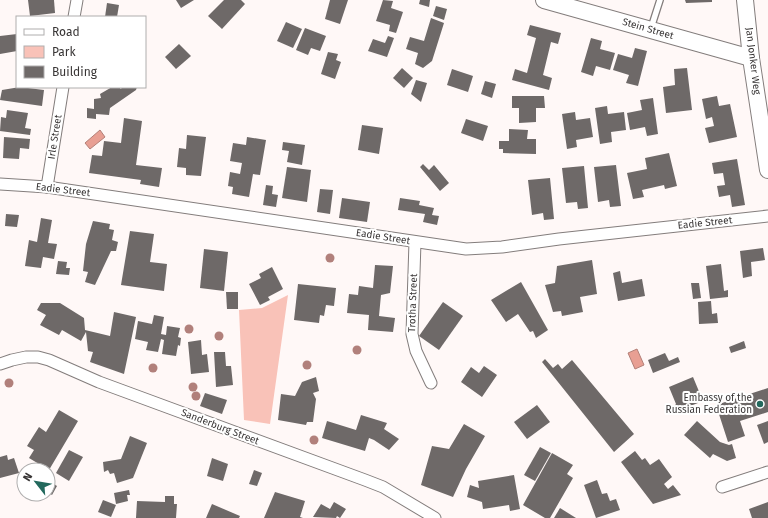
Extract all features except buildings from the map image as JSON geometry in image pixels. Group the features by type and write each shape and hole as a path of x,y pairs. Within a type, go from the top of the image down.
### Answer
{"street":[{"path":"74,16 77,0"},
{"name":"Stein Street","path":"544,0 752,58"},
{"name":"Jan Jonker Weg","path":"745,0 768,170"},
{"name":"Irle Street","path":"48,187 63,88"},
{"name":"Eadie Street","path":"0,184 48,187 466,249 489,249 559,239 768,216"},
{"name":"Trotha Street","path":"415,242 412,334 416,351 431,383"},
{"name":"Sanderburg Street","path":"0,364 26,357 38,357 49,360 99,382 377,485 435,518"},
{"path":"722,487 768,472"}],"lane":[{"path":"651,30 660,0"}],"green space":[{"path":"288,295 270,424 244,420 239,310 262,308"}],"shaded area":[{"path":"100,130 105,137 90,149 85,143"},
{"path":"637,349 644,365 635,369 628,353"}],"place":[{"name":"Embassy of the Russian Federation","path":"760,404"}]}
